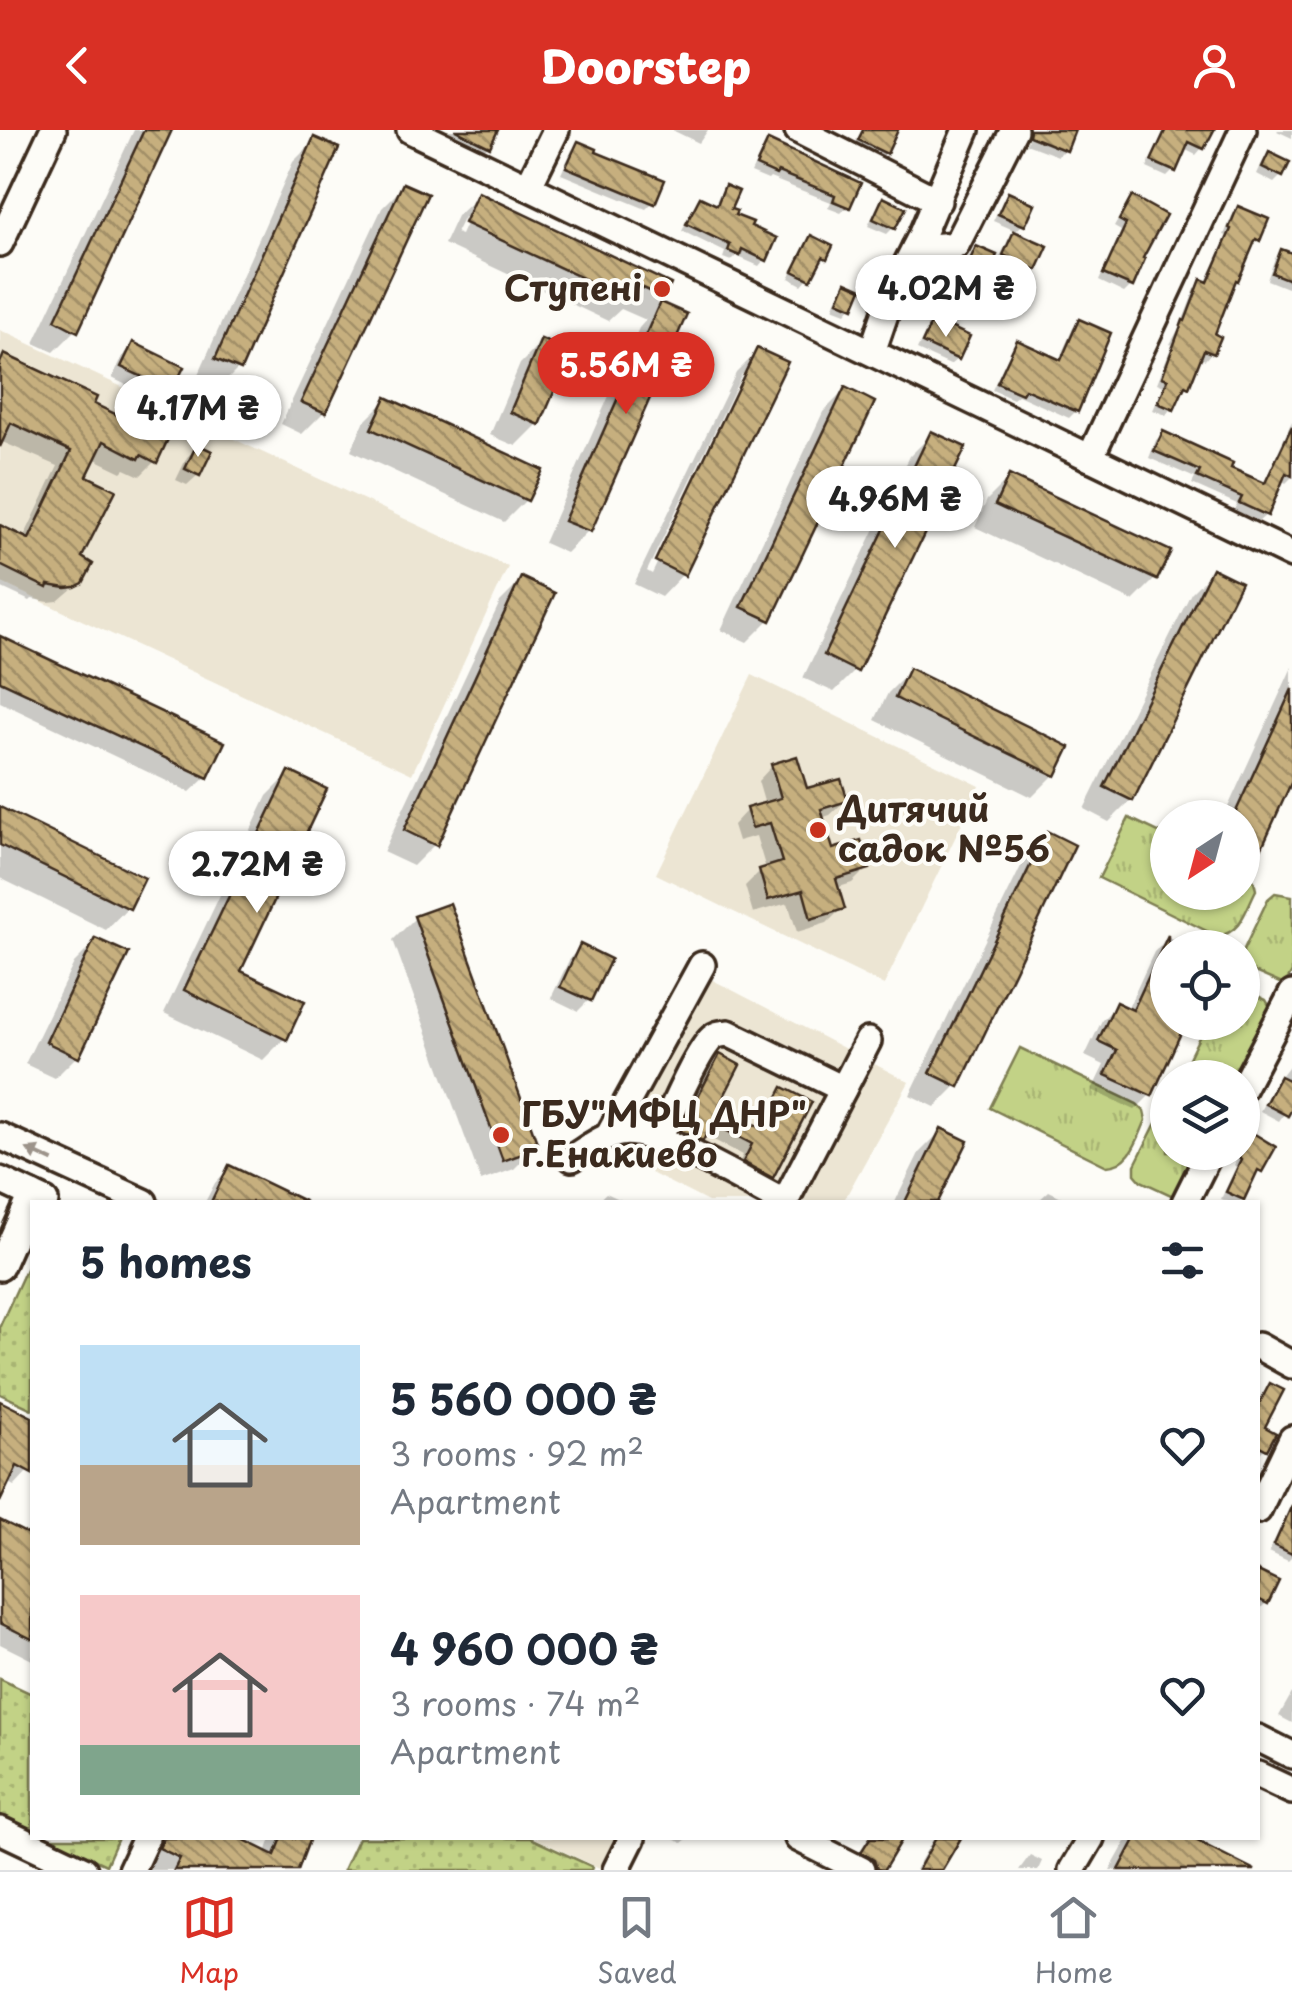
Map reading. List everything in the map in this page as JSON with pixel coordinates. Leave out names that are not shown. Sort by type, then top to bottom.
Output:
[{"type":"street","points":[[0,243],[53,130]]},
{"type":"street","points":[[410,130],[1291,552]]},
{"type":"street","points":[[528,187],[556,130]]},
{"type":"street","points":[[798,130],[937,200]]},
{"type":"street","points":[[872,352],[893,291],[966,130]]},
{"type":"street","points":[[915,248],[956,245],[1014,130]]},
{"type":"street","points":[[1090,458],[1243,130]]},
{"type":"street","points":[[609,1136],[702,965]]},
{"type":"street","points":[[1257,1060],[1292,994]]},
{"type":"street","points":[[659,1138],[695,1064],[710,1040],[720,1034],[728,1034],[844,1089]]},
{"type":"street","points":[[572,1158],[609,1136],[626,1131],[659,1138],[783,1199],[790,1195],[868,1042]]},
{"type":"street","points":[[0,1136],[140,1200]]},
{"type":"street","points":[[1185,1200],[1201,1170]]},
{"type":"street","points":[[0,1180],[40,1199]]},
{"type":"street","points":[[0,1267],[30,1216]]},
{"type":"street","points":[[1260,1347],[1292,1366]]},
{"type":"street","points":[[1260,1506],[1292,1439]]},
{"type":"street","points":[[1260,1739],[1292,1755]]},
{"type":"street","points":[[1260,1776],[1292,1792]]},
{"type":"street","points":[[0,1830],[84,1870]]},
{"type":"street","points":[[131,1870],[145,1840]]},
{"type":"street","points":[[616,1870],[631,1840]]},
{"type":"street","points":[[802,1840],[861,1870]]},
{"type":"street","points":[[834,1870],[847,1840]]},
{"type":"street","points":[[1072,1870],[1090,1840]]},
{"type":"shaded area","points":[[0,330],[508,567],[412,774],[0,582]]},
{"type":"shaded area","name":"Дитячий садок №56","points":[[752,675],[980,786],[884,985],[656,874]]},
{"type":"shaded area","points":[[707,977],[909,1082],[844,1200],[704,1200],[614,1154]]},
{"type":"shaded area","points":[[538,1840],[618,1840],[604,1870]]},
{"type":"green space","points":[[1129,818],[1150,828],[1150,903],[1099,878]]},
{"type":"green space","points":[[1275,893],[1292,896],[1292,972],[1282,984],[1260,974],[1260,930],[1253,930]]},
{"type":"green space","points":[[1164,910],[1247,910],[1233,930],[1205,930]]},
{"type":"green space","points":[[1260,997],[1271,1009],[1260,1032]]},
{"type":"green space","points":[[1198,1040],[1256,1040],[1247,1060],[1189,1058]]},
{"type":"green space","points":[[1020,1048],[1137,1104],[1144,1111],[1146,1120],[1128,1156],[1107,1166],[990,1108]]},
{"type":"green space","points":[[1150,1135],[1150,1170],[1193,1170],[1179,1195],[1173,1196],[1141,1181],[1135,1174],[1135,1165]]},
{"type":"green space","points":[[30,1260],[30,1408],[0,1394],[0,1326]]},
{"type":"green space","points":[[0,1679],[30,1693],[30,1829],[0,1815]]},
{"type":"green space","points":[[52,1840],[117,1840],[106,1865]]},
{"type":"green space","points":[[357,1840],[534,1840],[593,1867],[592,1870],[343,1870]]},
{"type":"building","points":[[144,130],[172,130],[78,332],[55,320]]},
{"type":"building","points":[[455,130],[498,130],[490,147]]},
{"type":"building","points":[[863,130],[898,130],[887,154],[858,140]]},
{"type":"building","points":[[1030,130],[1075,130],[1067,151],[1029,136]]},
{"type":"building","points":[[1163,130],[1214,130],[1204,149],[1189,142],[1176,172],[1151,161]]},
{"type":"building","points":[[314,137],[339,148],[241,370],[215,359]]},
{"type":"building","points":[[768,140],[861,183],[850,208],[833,201],[835,195],[756,166]]},
{"type":"building","points":[[578,141],[665,180],[655,204],[566,167]]},
{"type":"building","points":[[1269,152],[1290,162],[1283,177],[1262,167]]},
{"type":"building","points":[[403,183],[428,194],[326,413],[301,402]]},
{"type":"building","points":[[725,185],[739,191],[731,209],[737,211],[735,215],[777,238],[767,261],[742,249],[740,256],[728,251],[730,245],[686,224],[700,197],[717,205]]},
{"type":"building","points":[[478,192],[671,284],[665,298],[639,286],[632,301],[464,223]]},
{"type":"building","points":[[1008,192],[1035,204],[1025,226],[998,214]]},
{"type":"building","points":[[1132,196],[1166,215],[1133,287],[1103,274],[1126,224],[1119,220]]},
{"type":"building","points":[[883,197],[906,208],[895,229],[873,219]]},
{"type":"building","points":[[1238,206],[1269,219],[1236,280],[1215,334],[1221,337],[1214,354],[1204,350],[1189,388],[1185,386],[1174,410],[1158,403],[1168,379],[1162,377],[1201,279],[1208,282]]},
{"type":"building","points":[[1014,231],[1048,246],[1037,270],[1003,255]]},
{"type":"building","points":[[811,235],[833,246],[811,280],[793,271]]},
{"type":"building","points":[[976,246],[997,255],[991,269],[970,260]]},
{"type":"building","points":[[1281,249],[1292,253],[1292,281],[1272,273]]},
{"type":"building","points":[[846,282],[862,289],[854,308],[838,301]]},
{"type":"building","points":[[660,302],[687,314],[591,532],[564,521]]},
{"type":"building","points":[[933,319],[970,336],[959,360],[922,343]]},
{"type":"building","points":[[1079,319],[1111,333],[1078,412],[1025,389],[1022,394],[997,383],[1017,340],[1061,360]]},
{"type":"building","points":[[541,339],[571,352],[540,425],[510,412]]},
{"type":"building","points":[[133,342],[184,367],[172,391],[121,367]]},
{"type":"building","points":[[757,348],[788,362],[685,576],[655,561]]},
{"type":"building","points":[[4,354],[97,397],[94,404],[168,439],[157,463],[141,455],[139,459],[104,441],[87,476],[116,490],[82,557],[93,564],[83,583],[75,587],[47,588],[0,565],[0,525],[29,539],[71,451],[11,423],[0,447],[0,363]]},
{"type":"building","points":[[845,387],[875,402],[771,621],[741,607]]},
{"type":"building","points":[[386,397],[543,470],[528,501],[371,429]]},
{"type":"building","points":[[1292,426],[1292,476],[1286,473],[1268,516],[1239,503],[1242,497],[1197,477],[1200,471],[1154,451],[1163,431],[1233,463],[1231,468],[1265,483]]},
{"type":"building","points":[[931,431],[966,447],[858,672],[824,655]]},
{"type":"building","points":[[197,444],[212,451],[200,476],[185,469]]},
{"type":"building","points":[[1009,475],[1171,551],[1157,580],[995,505]]},
{"type":"building","points":[[1212,568],[1241,582],[1133,801],[1104,787]]},
{"type":"building","points":[[521,577],[555,593],[437,846],[404,830]]},
{"type":"building","points":[[0,636],[225,742],[208,778],[0,681]]},
{"type":"building","points":[[909,668],[1070,747],[1056,776],[895,698]]},
{"type":"building","points":[[1292,689],[1292,781],[1260,851],[1260,800],[1241,800]]},
{"type":"building","points":[[797,756],[807,788],[841,779],[848,801],[821,809],[833,849],[861,840],[870,869],[836,879],[845,909],[811,919],[803,890],[768,900],[759,869],[782,862],[770,823],[752,828],[746,808],[781,798],[771,764]]},
{"type":"building","points":[[289,771],[327,789],[241,971],[305,1001],[287,1040],[184,990]]},
{"type":"building","points":[[0,807],[145,878],[130,909],[0,845]]},
{"type":"building","points":[[1047,831],[1075,845],[959,1087],[930,1073]]},
{"type":"building","points":[[450,903],[539,1148],[503,1161],[414,916]]},
{"type":"building","points":[[95,938],[129,953],[79,1058],[46,1042]]},
{"type":"building","points":[[580,944],[611,959],[591,1001],[560,987]]},
{"type":"building","points":[[1150,974],[1150,1040],[1178,1040],[1169,1060],[1150,1060],[1150,1095],[1105,1075],[1117,1050],[1098,1041],[1116,1002],[1133,1010]]},
{"type":"building","points":[[720,1054],[740,1065],[719,1106],[762,1128],[783,1087],[812,1102],[773,1178],[743,1162],[752,1144],[712,1123],[703,1141],[680,1131]]},
{"type":"building","points":[[1280,1076],[1292,1082],[1292,1109],[1288,1116],[1265,1104]]},
{"type":"building","points":[[941,1128],[968,1141],[939,1200],[906,1200]]},
{"type":"building","points":[[1260,1137],[1276,1147],[1262,1172],[1258,1170]]},
{"type":"building","points":[[229,1165],[302,1200],[212,1200]]},
{"type":"building","points":[[1236,1170],[1258,1170],[1244,1200],[1226,1192]]},
{"type":"building","points":[[1270,1383],[1284,1390],[1265,1427],[1276,1433],[1267,1450],[1260,1446],[1260,1402]]},
{"type":"building","points":[[0,1401],[30,1416],[30,1473],[17,1466],[0,1502]]},
{"type":"building","points":[[1292,1505],[1292,1554],[1274,1545]]},
{"type":"building","points":[[0,1520],[30,1535],[30,1638],[0,1623]]},
{"type":"building","points":[[1260,1572],[1279,1581],[1268,1604],[1260,1600]]},
{"type":"building","points":[[163,1840],[244,1840],[275,1855],[281,1840],[309,1840],[298,1870],[174,1870],[180,1858],[159,1848]]},
{"type":"building","points":[[869,1840],[902,1840],[884,1870],[877,1869],[874,1860],[861,1852]]},
{"type":"building","points":[[935,1840],[960,1840],[942,1870],[918,1870]]},
{"type":"building","points":[[1135,1840],[1195,1840],[1255,1870],[1119,1870]]},
{"type":"place","name":"Ступені","points":[[662,289]]},
{"type":"place","name":"Дитячий садок №56","points":[[818,830]]},
{"type":"place","name":"ГБУ\"МФЦ ДНР\" г.Енакиево","points":[[501,1135]]}]
